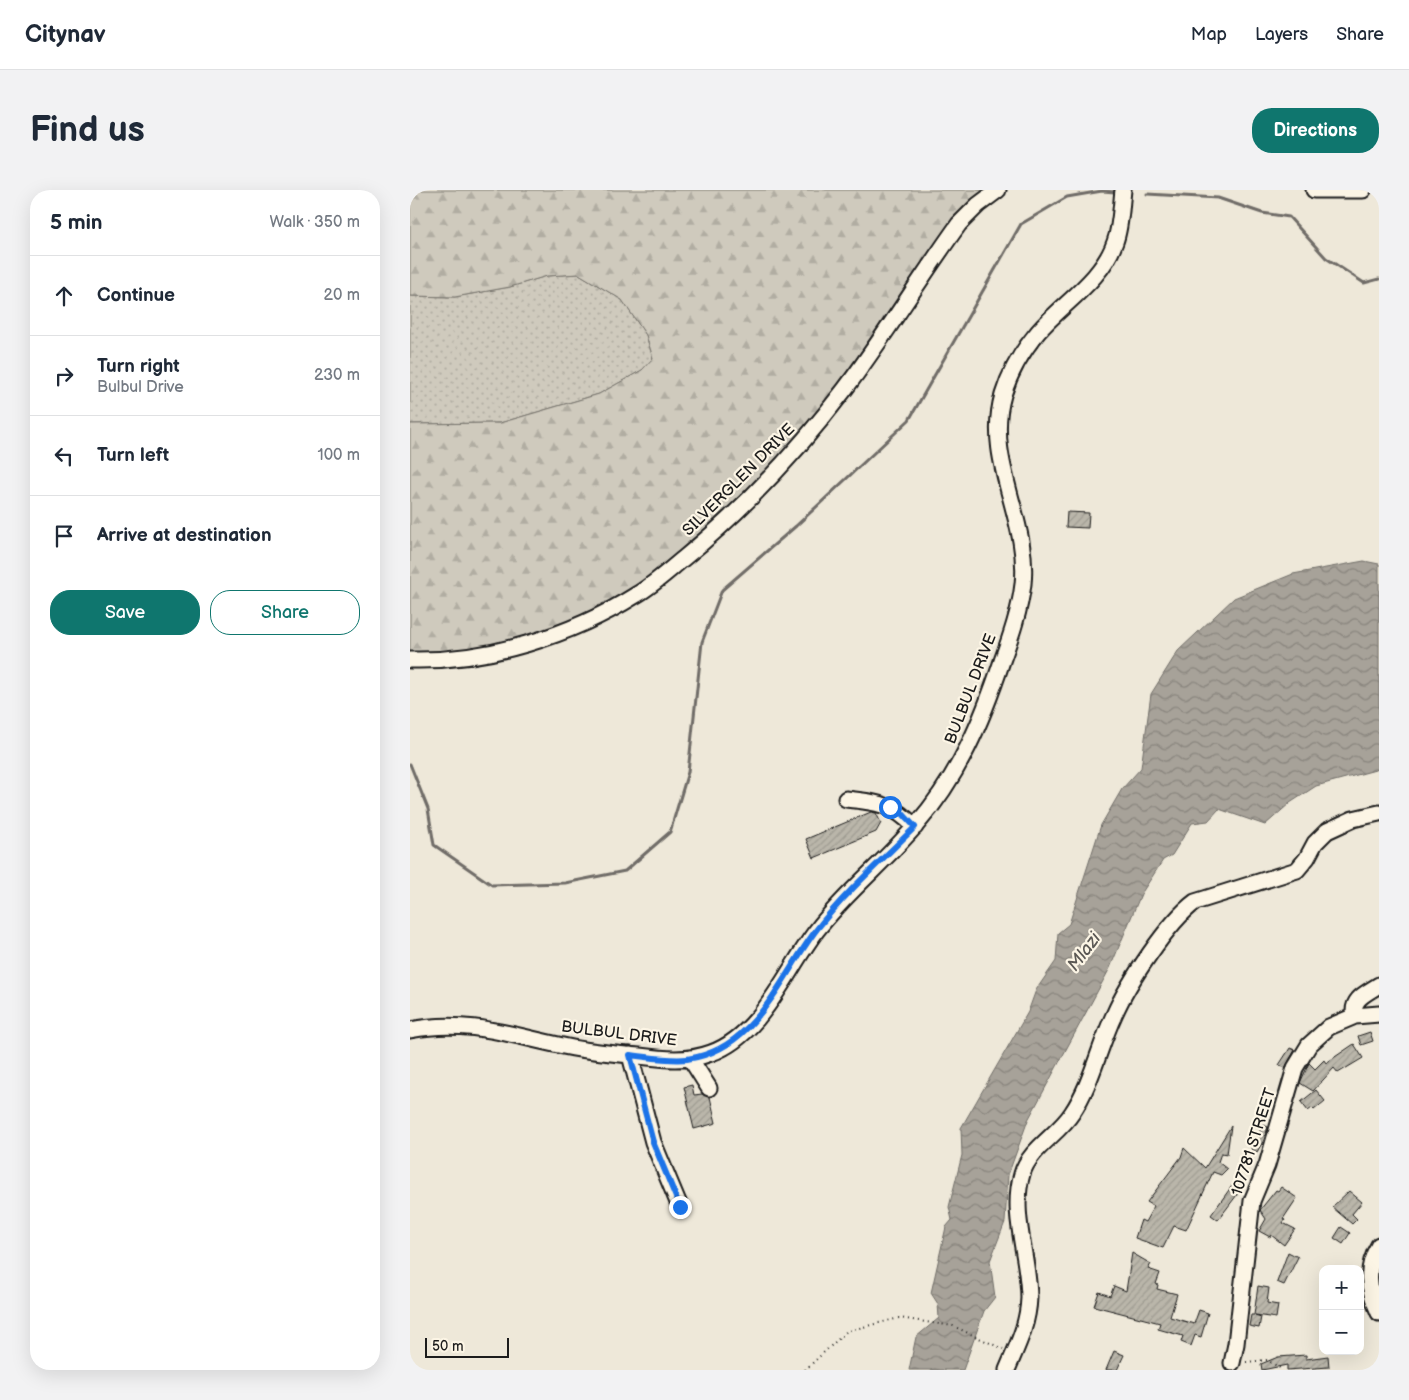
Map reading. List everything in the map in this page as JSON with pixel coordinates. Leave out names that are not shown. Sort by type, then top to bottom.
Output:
[{"type":"street","name":"SILVERGLEN DRIVE","points":[[410,660],[472,655],[532,642],[606,612],[637,595],[658,580],[734,514],[813,430],[868,357],[959,224],[978,205],[998,190]]},
{"type":"street","name":"BULBUL DRIVE","points":[[410,1030],[443,1024],[475,1026],[573,1048],[675,1060],[690,1058],[724,1048],[740,1036],[770,1002],[823,922],[915,827],[952,780],[975,734],[1007,646],[1021,600],[1024,571],[1022,549],[1003,477],[999,450],[999,415],[1002,398],[1014,366],[1023,351],[1039,331],[1089,282],[1110,253],[1118,230],[1123,190]]},
{"type":"street","points":[[1314,190],[1363,190]]},
{"type":"street","points":[[846,799],[874,802],[890,807],[903,814],[915,827]]},
{"type":"street","points":[[1006,1370],[1021,1340],[1026,1323],[1029,1298],[1018,1192],[1022,1172],[1029,1160],[1056,1134],[1072,1114],[1083,1093],[1114,1014],[1149,956],[1183,910],[1195,902],[1297,870],[1307,858],[1315,843],[1327,831],[1354,819],[1379,813]]},
{"type":"street","points":[[1355,1016],[1353,1009],[1357,1000],[1379,985]]},
{"type":"street","name":"107781 STREET","points":[[1232,1363],[1236,1344],[1252,1201],[1267,1165],[1295,1068],[1309,1045],[1329,1027],[1355,1016],[1379,1014]]},
{"type":"street","points":[[630,1055],[653,1142],[680,1207]]},
{"type":"street","points":[[690,1058],[709,1088]]},
{"type":"street","points":[[1379,1245],[1372,1261],[1368,1280],[1379,1313]]},
{"type":"path","points":[[805,1370],[847,1331],[899,1318],[953,1326],[1014,1353]]},
{"type":"path","points":[[1232,1363],[1267,1360],[1283,1370]]},
{"type":"green space","points":[[410,190],[997,190],[976,204],[813,429],[658,579],[531,641],[410,658],[410,424],[500,423],[599,394],[642,370],[653,358],[646,335],[622,300],[579,274],[547,276],[510,287],[455,297],[410,296]]},
{"type":"green space","points":[[579,274],[622,300],[646,335],[653,359],[642,370],[599,394],[500,423],[410,424],[410,296],[455,297],[510,287],[547,276]]},
{"type":"water","name":"Mlazi","points":[[1364,561],[1379,564],[1379,769],[1316,786],[1290,803],[1265,825],[1219,809],[1208,821],[1192,823],[1172,855],[1163,860],[1141,894],[1110,968],[1028,1120],[1008,1175],[1005,1222],[990,1261],[995,1297],[984,1311],[963,1370],[909,1370],[916,1337],[939,1318],[938,1304],[931,1293],[946,1227],[952,1220],[949,1207],[962,1155],[961,1128],[1028,1012],[1036,990],[1056,961],[1058,933],[1069,924],[1101,825],[1122,789],[1141,768],[1151,694],[1178,651],[1234,598],[1293,574]]},
{"type":"building","points":[[1067,512],[1089,513],[1088,528],[1066,527]]},
{"type":"building","points":[[871,812],[876,813],[881,823],[876,832],[814,858],[806,839]]},
{"type":"building","points":[[1370,1032],[1373,1041],[1361,1045],[1358,1036]]},
{"type":"building","points":[[1354,1044],[1363,1058],[1338,1073],[1334,1068],[1313,1091],[1300,1083],[1309,1063],[1315,1069],[1324,1060],[1326,1063]]},
{"type":"building","points":[[1290,1048],[1295,1050],[1285,1068],[1279,1065]]},
{"type":"building","points":[[692,1085],[694,1095],[702,1094],[710,1097],[716,1123],[694,1129],[684,1087]]},
{"type":"building","points":[[1316,1090],[1325,1101],[1314,1110],[1312,1108],[1308,1111],[1301,1102]]},
{"type":"building","points":[[1263,1125],[1268,1127],[1264,1140],[1257,1152],[1251,1149]]},
{"type":"building","points":[[1231,1126],[1227,1154],[1221,1153],[1218,1162],[1227,1169],[1221,1175],[1213,1172],[1186,1230],[1174,1226],[1163,1248],[1135,1238],[1141,1220],[1145,1222],[1154,1206],[1147,1202],[1181,1157],[1184,1148],[1205,1168]]},
{"type":"building","points":[[1234,1183],[1243,1187],[1218,1220],[1211,1215]]},
{"type":"building","points":[[1281,1187],[1297,1198],[1283,1219],[1285,1220],[1283,1223],[1295,1229],[1284,1245],[1271,1235],[1270,1237],[1259,1231],[1266,1219],[1260,1210],[1276,1190],[1278,1191]]},
{"type":"building","points":[[1349,1191],[1362,1202],[1352,1214],[1357,1219],[1352,1224],[1332,1207]]},
{"type":"building","points":[[1341,1227],[1350,1233],[1343,1244],[1334,1238]]},
{"type":"building","points":[[1288,1252],[1298,1257],[1284,1285],[1277,1282]]},
{"type":"building","points":[[1132,1253],[1151,1264],[1148,1269],[1160,1273],[1156,1284],[1158,1285],[1157,1289],[1177,1294],[1170,1317],[1194,1324],[1199,1310],[1208,1313],[1201,1337],[1195,1335],[1191,1346],[1181,1342],[1183,1336],[1158,1329],[1160,1323],[1094,1306],[1099,1292],[1110,1296],[1114,1286],[1126,1291]]},
{"type":"building","points":[[1258,1286],[1269,1288],[1267,1303],[1278,1305],[1276,1318],[1255,1315],[1261,1317],[1259,1328],[1249,1326],[1251,1315],[1254,1315]]},
{"type":"building","points":[[1114,1351],[1124,1355],[1117,1370],[1106,1370]]},
{"type":"building","points":[[1306,1355],[1306,1359],[1328,1356],[1329,1367],[1287,1370],[1287,1365],[1262,1370],[1261,1364],[1278,1357]]},
{"type":"waterway","points":[[410,764],[428,809],[434,845],[492,885],[565,883],[625,871],[670,832],[688,772],[702,642],[722,590],[796,526],[909,420],[1021,224],[1067,197],[1102,191],[1115,192]]},
{"type":"waterway","points":[[1147,194],[1218,198],[1262,213],[1289,217],[1326,258],[1364,283],[1379,279]]},
{"type":"route","points":[[680,1207],[653,1142],[630,1055],[675,1060],[696,1058],[724,1048],[733,1042],[770,1002],[810,938],[823,922],[846,896],[915,827],[903,814],[890,807]]}]
